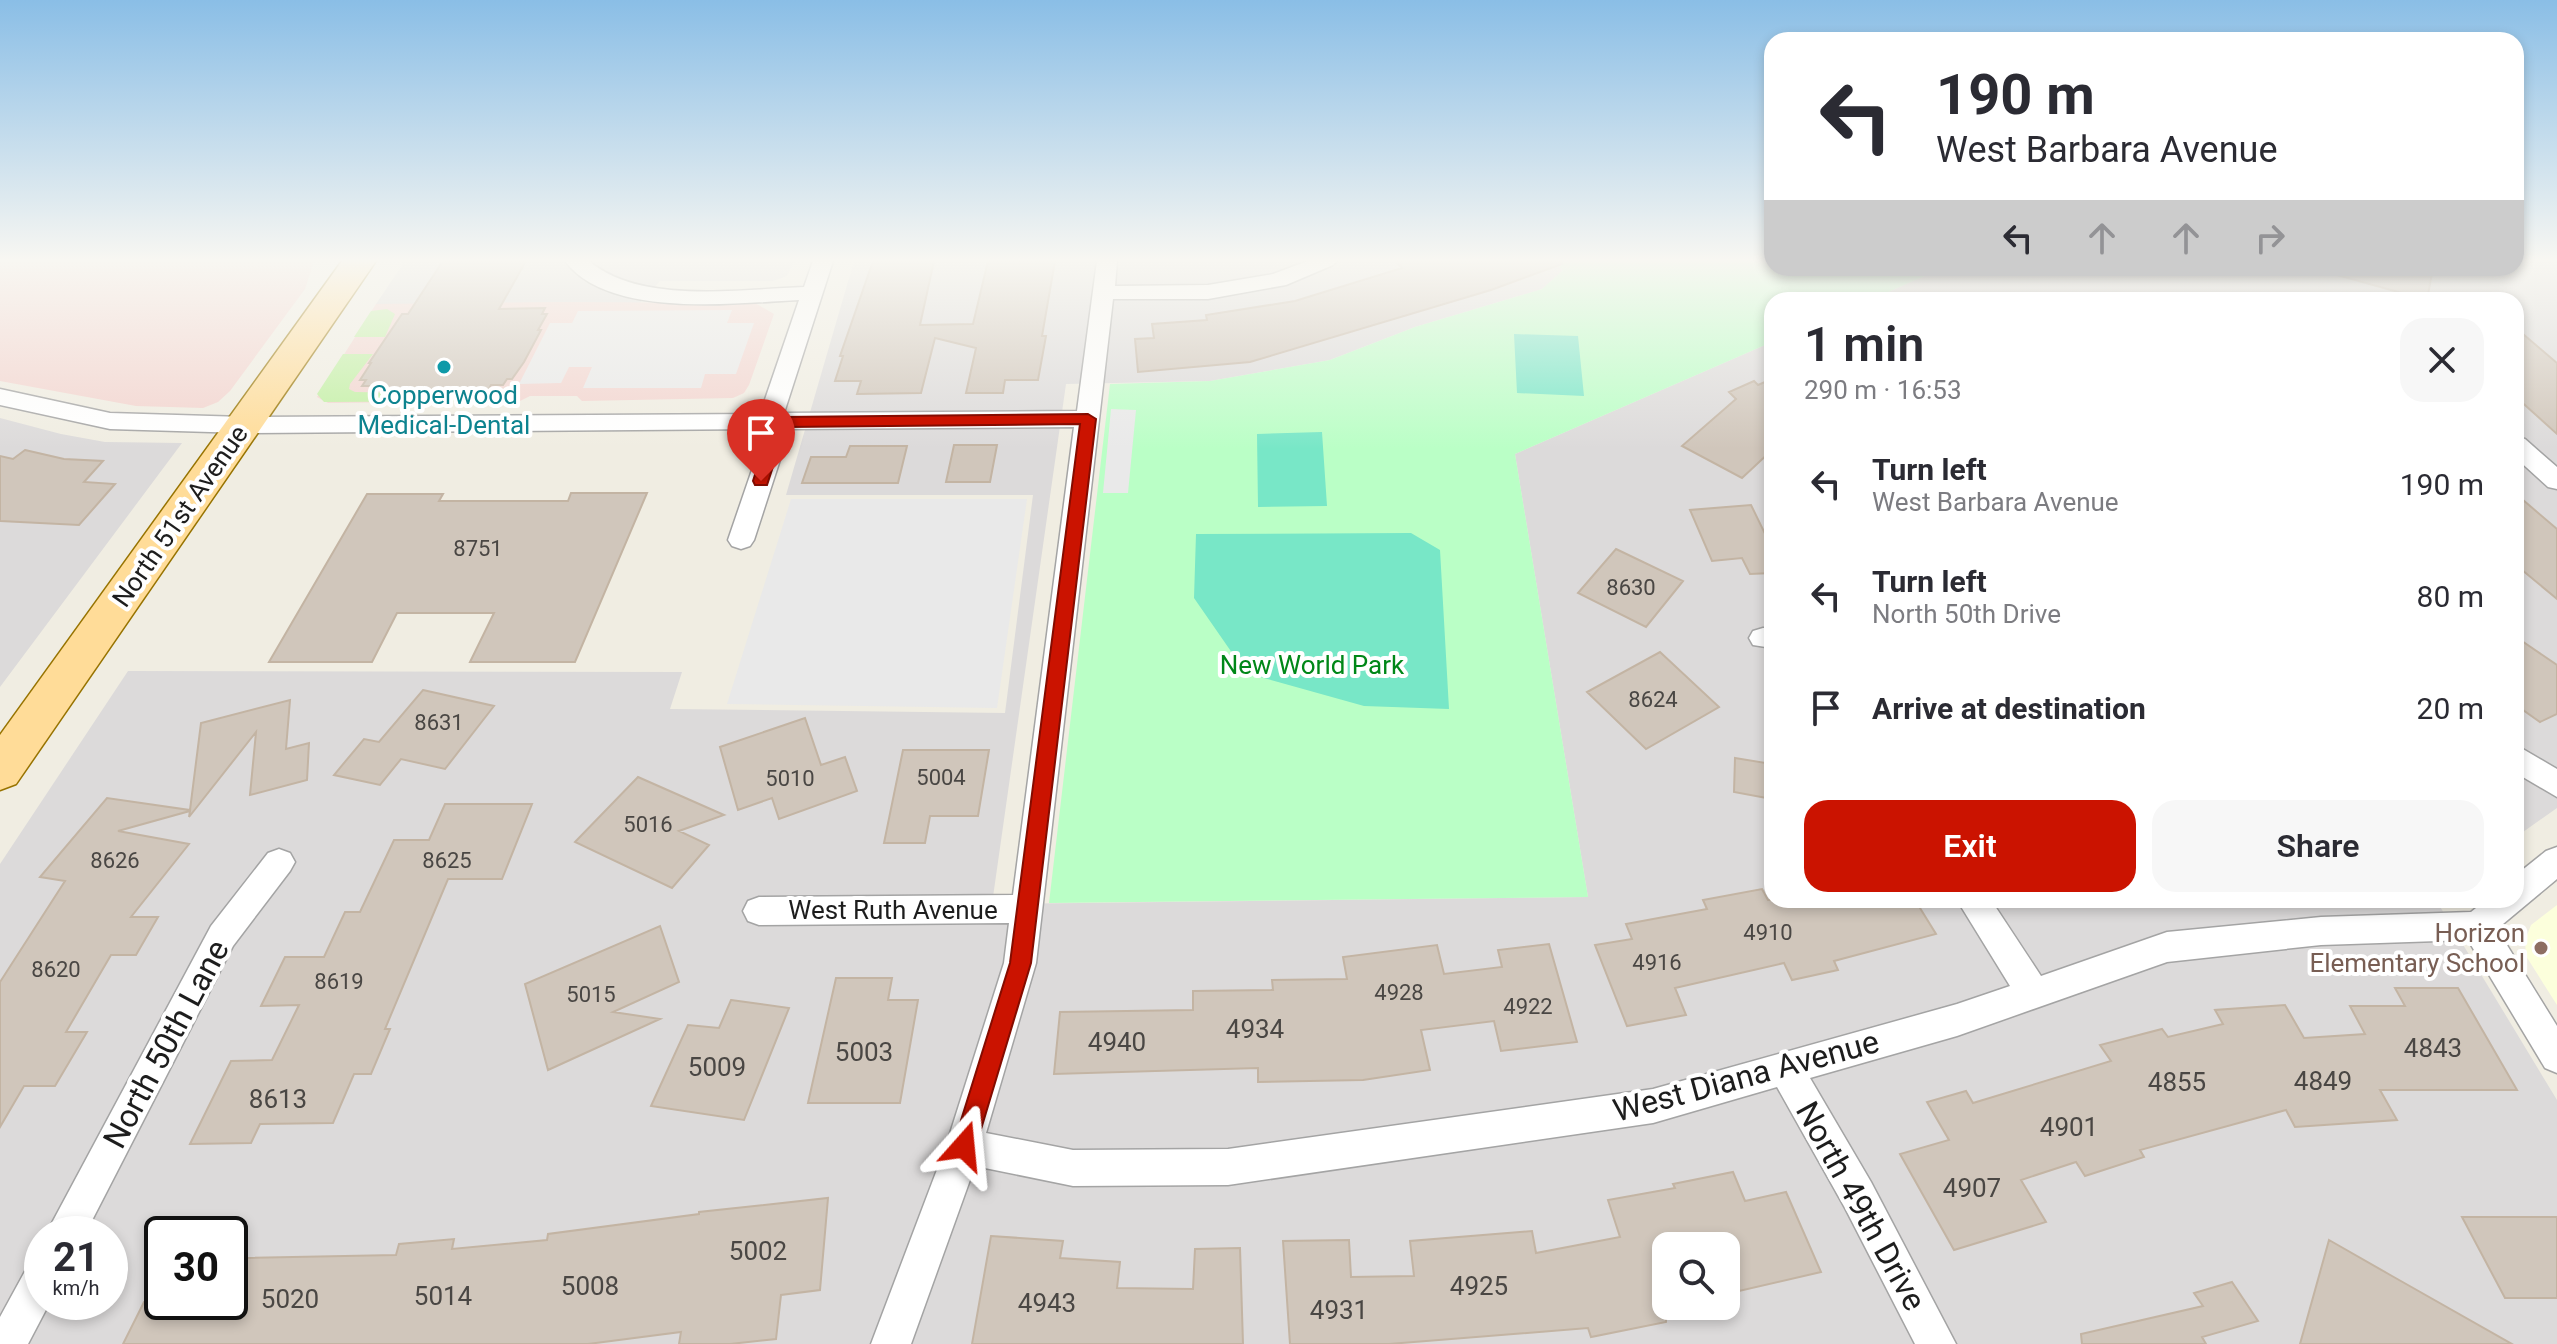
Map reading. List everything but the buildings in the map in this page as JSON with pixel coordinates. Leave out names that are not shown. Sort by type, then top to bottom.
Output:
[{"type":"main road","name":"North 51st Avenue","points":[[0,771],[315,324]]},
{"type":"street","points":[[741,540],[803,324]]},
{"type":"street","points":[[891,1344],[964,1146],[1020,963],[1100,324]]},
{"type":"street","points":[[0,397],[110,421],[244,425],[1088,419]]},
{"type":"street","points":[[2524,452],[2557,481]]},
{"type":"street","points":[[2524,762],[2557,785]]},
{"type":"street","points":[[2524,887],[2557,860]]},
{"type":"street","name":"North 50th Lane","points":[[74,1216],[222,936],[279,862]]},
{"type":"street","points":[[1978,908],[2032,991]]},
{"type":"street","points":[[2499,908],[2477,926],[2557,1057]]},
{"type":"street","name":"West Ruth Avenue","points":[[759,911],[1027,909]]},
{"type":"street","name":"West Diana Avenue","points":[[964,1146],[1073,1168],[1228,1167],[1653,1106],[1957,1020],[2032,991],[2167,947],[2321,931],[2477,926]]},
{"type":"street","name":"North 49th Drive","points":[[1785,1068],[1858,1195],[1936,1344]]},
{"type":"street","points":[[7,1344],[24,1311]]},
{"type":"shaded area","points":[[0,324],[279,324],[230,391],[218,402],[203,408],[136,406],[0,381]]},
{"type":"shaded area","name":"Copperwood Medical-Dental","points":[[363,324],[771,324],[749,385],[744,393],[733,398],[582,401],[577,396],[530,396],[520,401],[328,403],[317,397]]},
{"type":"shaded area","points":[[550,324],[754,324],[736,374],[705,374],[701,388],[583,388],[592,367],[569,367],[561,383],[519,384]]},
{"type":"shaded area","points":[[836,324],[1426,324],[1330,360],[1210,381],[1066,384],[992,904],[1588,897],[1515,454],[1764,345],[1764,908],[2441,908],[2557,1100],[2557,1344],[0,1344],[0,864],[128,671],[682,672],[670,709],[1005,713],[1033,495],[786,495]]},
{"type":"shaded area","points":[[2524,324],[2557,324],[2557,808],[2524,831]]},
{"type":"shaded area","points":[[1111,409],[1136,410],[1128,493],[1103,493]]},
{"type":"shaded area","points":[[0,418],[105,442],[182,443],[0,687]]},
{"type":"shaded area","points":[[791,499],[1027,499],[997,708],[727,704]]},
{"type":"shaded area","name":"Horizon Elementary School","points":[[2557,905],[2557,1005],[2526,956],[2525,940],[2531,925]]},
{"type":"green space","points":[[363,324],[391,324],[385,337],[354,337]]},
{"type":"green space","name":"New World Park","points":[[1426,324],[1764,324],[1764,345],[1515,454],[1588,897],[1049,903],[1110,384],[1210,381],[1330,360]]},
{"type":"green space","points":[[1514,334],[1578,336],[1584,396],[1517,393]]},
{"type":"green space","points":[[343,354],[373,354],[350,384],[349,389],[355,392],[472,394],[500,389],[506,394],[498,401],[324,402],[317,394]]},
{"type":"green space","points":[[1322,432],[1327,506],[1258,507],[1257,434]]},
{"type":"green space","points":[[1411,533],[1440,550],[1449,709],[1364,706],[1246,673],[1194,598],[1196,534]]},
{"type":"place","name":"Copperwood Medical-Dental","points":[[444,367]]},
{"type":"place","name":"Horizon Elementary School","points":[[2541,948]]},
{"type":"route","points":[[761,481],[780,422],[1088,419],[1020,963],[964,1146]]}]
